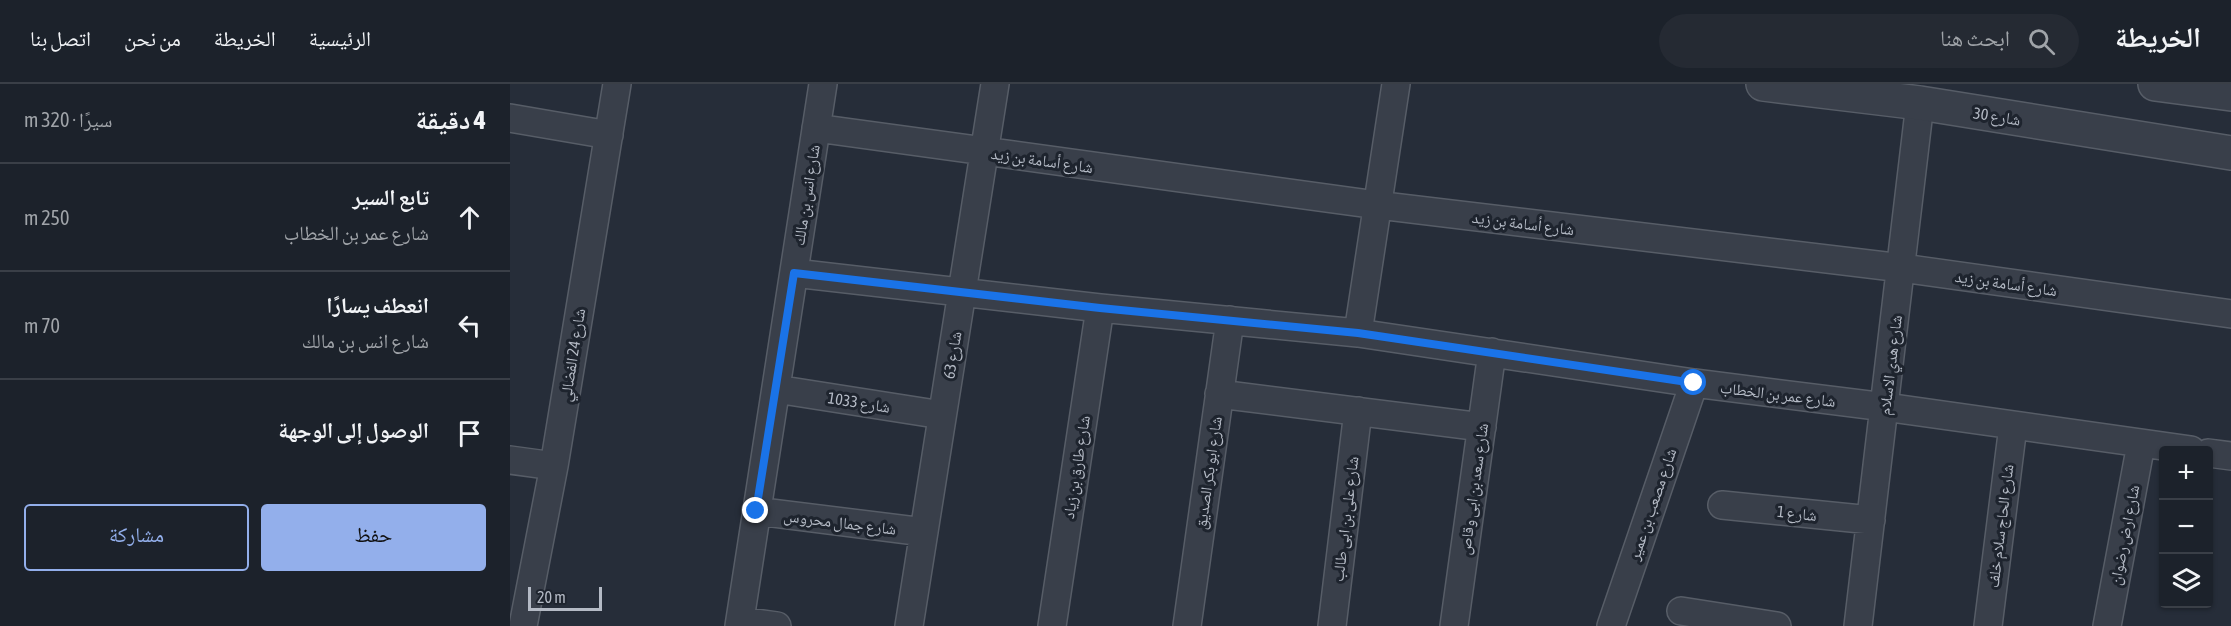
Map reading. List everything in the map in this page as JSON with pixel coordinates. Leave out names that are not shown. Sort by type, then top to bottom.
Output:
[{"type":"street","name":"شارع 24 الفضالي","points":[[523,626],[554,466],[617,84]]},
{"type":"street","name":"شارع انس بن مالك","points":[[739,624],[823,84]]},
{"type":"street","name":"شارع 63","points":[[909,626],[995,84]]},
{"type":"street","points":[[1358,333],[1396,84]]},
{"type":"street","name":"شارع 30","points":[[1763,84],[1920,103],[2231,153]]},
{"type":"street","points":[[2155,84],[2231,94]]},
{"type":"street","name":"شارع هدي الاسلام","points":[[1858,626],[1920,103]]},
{"type":"street","points":[[510,118],[609,135]]},
{"type":"street","name":"شارع أسامة بن زيد","points":[[816,128],[1377,205],[1902,268],[2231,314]]},
{"type":"street","name":"شارع عمر بن الخطاب","points":[[794,273],[1100,308],[1358,333],[1694,383],[1885,407],[2159,446]]},
{"type":"street","name":"شارع طارق بن زياد","points":[[1052,626],[1100,308]]},
{"type":"street","name":"شارع ابو بكر الصديق","points":[[1186,626],[1230,320]]},
{"type":"street","name":"شارع سعد بن ابى وقاص","points":[[1454,626],[1492,352]]},
{"type":"street","name":"شارع مصعب بن عمير","points":[[1611,626],[1694,383]]},
{"type":"street","name":"شارع 1033","points":[[776,390],[942,415]]},
{"type":"street","points":[[1219,394],[1482,426]]},
{"type":"street","name":"شارع على بن ابى طالب","points":[[1332,626],[1358,411]]},
{"type":"street","name":"شارع الحاج سلام خلف","points":[[1988,626],[2013,426]]},
{"type":"street","name":"شارع ارض رضوان","points":[[2107,626],[2141,444]]},
{"type":"street","points":[[2213,454],[2231,456]]},
{"type":"street","points":[[510,460],[554,466]]},
{"type":"street","name":"شارع 1","points":[[1722,505],[1871,520]]},
{"type":"street","name":"شارع جمال محروس","points":[[756,511],[924,532]]},
{"type":"street","points":[[1681,611],[1777,626]]},
{"type":"street","points":[[739,624],[777,626]]},
{"type":"route","points":[[756,511],[794,273],[1100,308],[1358,333],[1694,383]]}]
